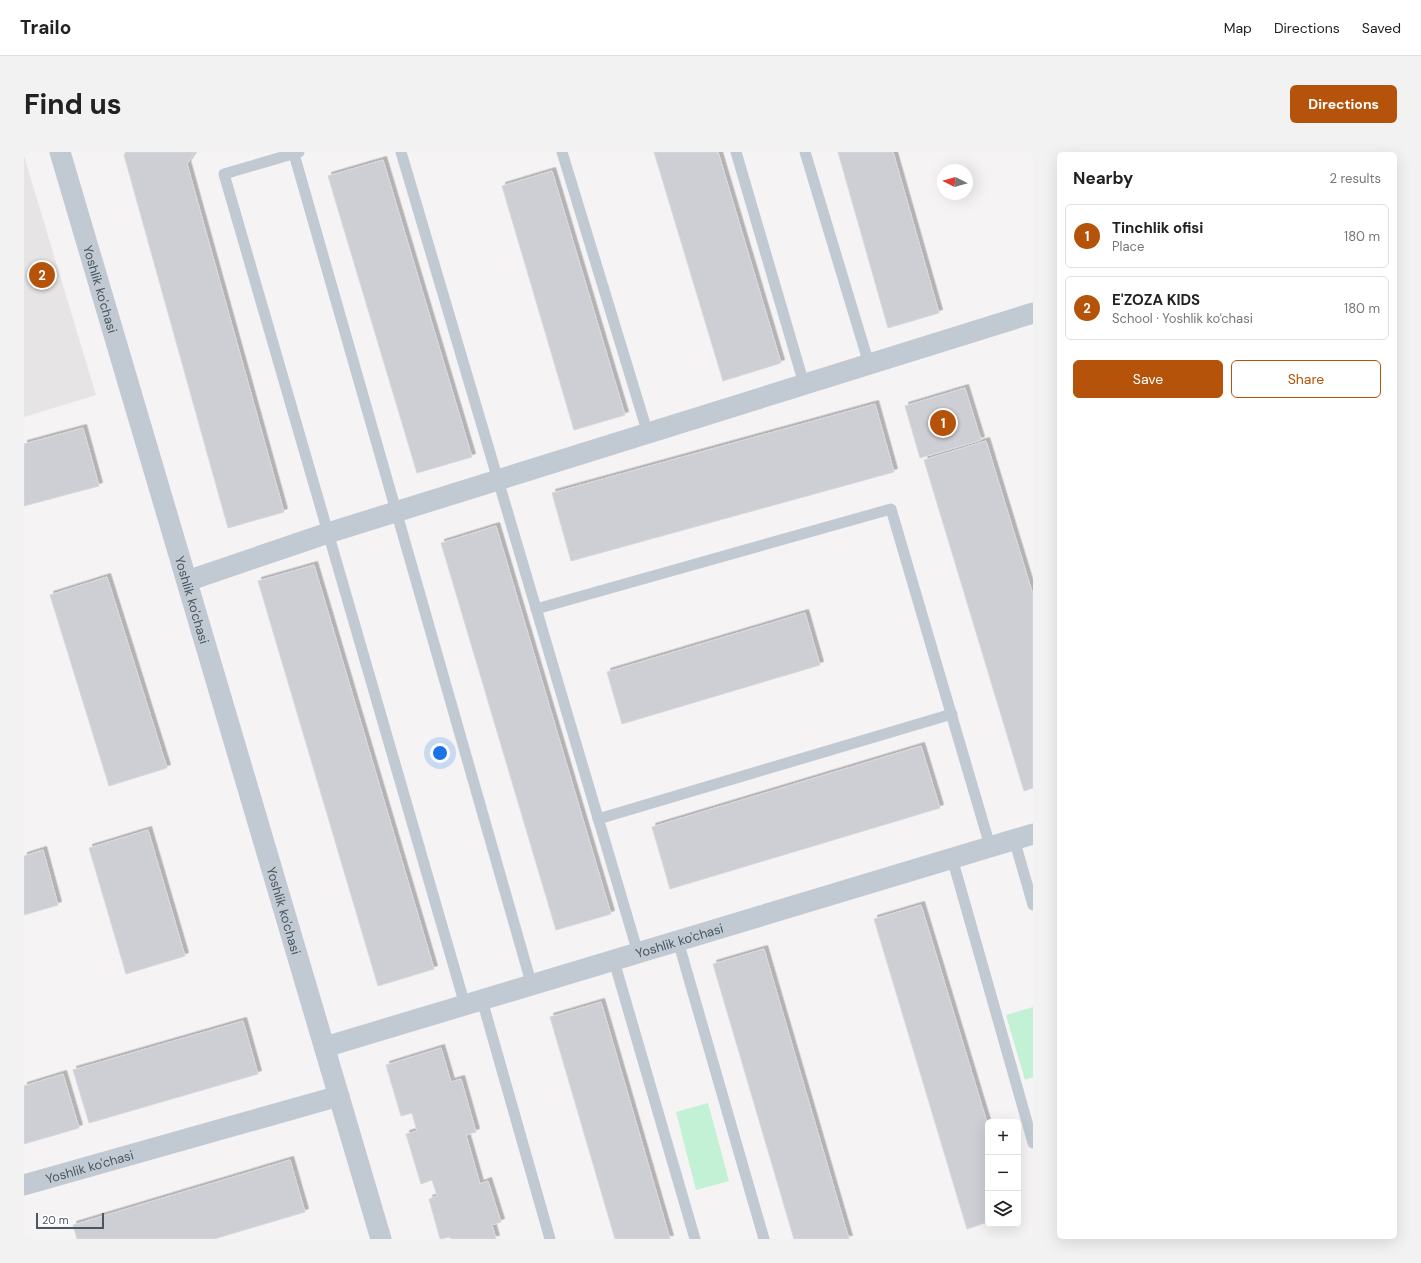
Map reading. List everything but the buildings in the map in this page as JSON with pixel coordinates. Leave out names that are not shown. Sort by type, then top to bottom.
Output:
[{"type":"street","name":"Yoshlik ko'chasi","points":[[60,152],[381,1239]]},
{"type":"street","points":[[187,581],[328,533],[1033,313]]},
{"type":"street","name":"Yoshlik ko'chasi","points":[[325,1047],[532,986],[1024,836]]},
{"type":"street","name":"Yoshlik ko'chasi","points":[[24,1185],[339,1096]]},
{"type":"lane","points":[[401,152],[638,953]]},
{"type":"lane","points":[[562,152],[648,434]]},
{"type":"lane","points":[[736,152],[804,384]]},
{"type":"lane","points":[[805,152],[869,364]]},
{"type":"lane","points":[[532,986],[396,512],[296,153],[224,174],[328,533],[474,1003],[550,1239]]},
{"type":"lane","points":[[536,609],[890,509],[990,846]]},
{"type":"lane","points":[[598,819],[952,714]]},
{"type":"lane","points":[[1024,836],[1033,905]]},
{"type":"lane","points":[[952,858],[1033,1143]]},
{"type":"lane","points":[[678,941],[764,1239]]},
{"type":"lane","points":[[614,961],[695,1239]]},
{"type":"shaded area","points":[[24,156],[96,395],[24,417]]},
{"type":"green space","points":[[1033,1007],[1033,1077],[1025,1080],[1006,1015]]},
{"type":"green space","points":[[708,1103],[729,1181],[696,1190],[676,1112]]},
{"type":"place","name":"E'ZOZA KIDS","points":[[42,275]]},
{"type":"place","name":"Tinchlik ofisi","points":[[943,423]]}]
